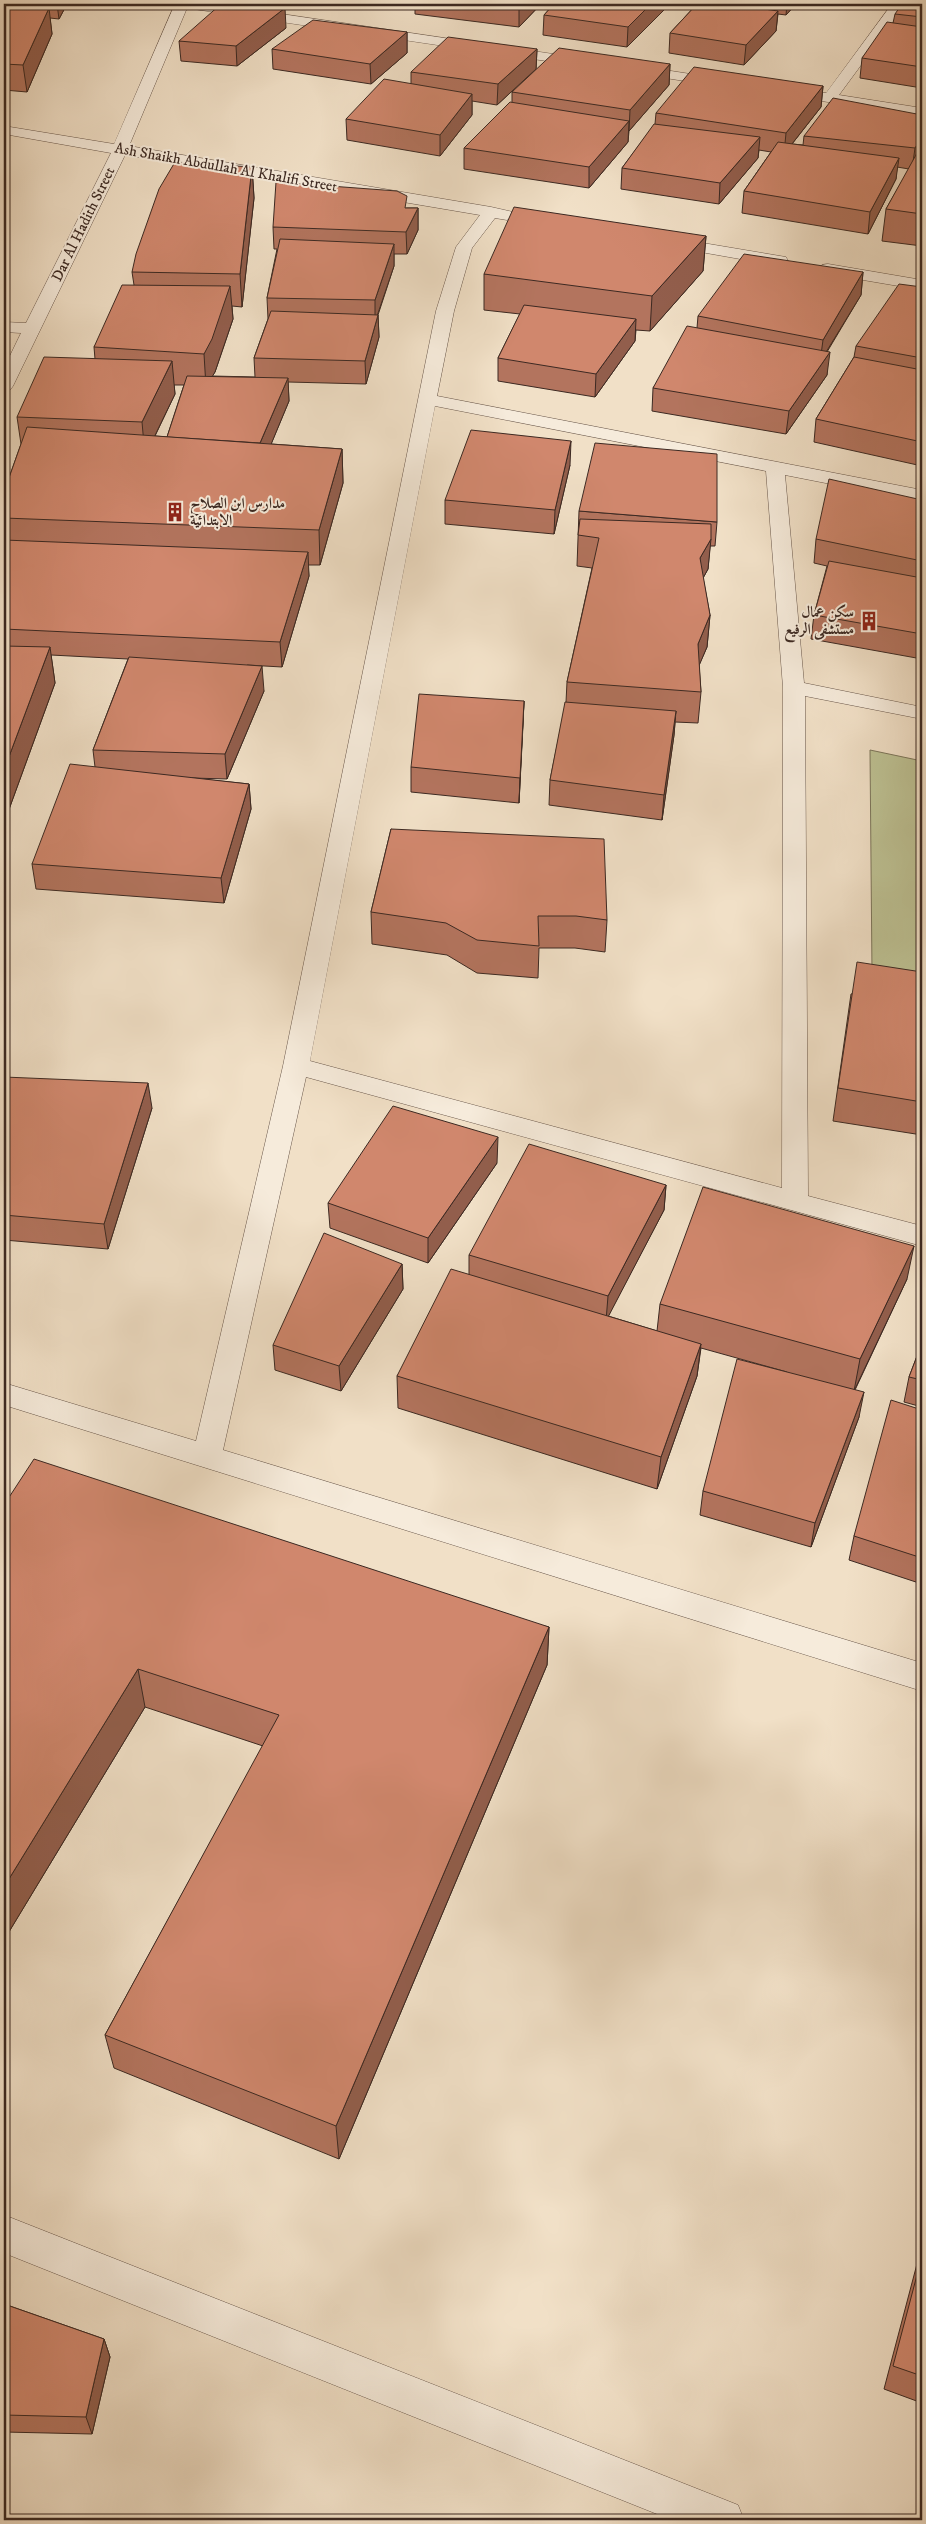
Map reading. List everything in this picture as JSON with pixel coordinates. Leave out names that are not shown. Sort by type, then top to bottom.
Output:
[{"type":"street","name":"Dar Al Hadith Street","points":[[4,386],[120,149],[182,4]]},
{"type":"street","points":[[188,4],[603,65]]},
{"type":"street","points":[[830,98],[899,4]]},
{"type":"street","points":[[622,68],[741,85]]},
{"type":"street","points":[[770,90],[922,112]]},
{"type":"street","name":"Ash Shaikh Abdullah Al Khalifi Street","points":[[4,130],[520,217]]},
{"type":"street","points":[[206,1456],[296,1066],[426,399],[445,311],[464,247],[491,212]]},
{"type":"street","points":[[648,238],[795,264]]},
{"type":"street","points":[[814,267],[922,285]]},
{"type":"street","points":[[4,326],[32,329]]},
{"type":"street","points":[[426,399],[922,496]]},
{"type":"street","points":[[775,467],[794,687],[795,1200]]},
{"type":"street","points":[[794,687],[922,713]]},
{"type":"street","points":[[296,1066],[922,1236]]},
{"type":"street","points":[[4,1394],[922,1677]]},
{"type":"street","points":[[4,2234],[723,2520]]},
{"type":"green space","points":[[870,750],[922,761],[922,983],[872,973]]},
{"type":"building","points":[[221,4],[247,4],[285,8],[236,46],[179,41]]},
{"type":"building","points":[[493,4],[522,4],[519,7]]},
{"type":"building","points":[[554,4],[651,4],[628,27],[544,15]]},
{"type":"building","points":[[697,4],[729,4],[778,11],[746,45],[670,33]]},
{"type":"building","points":[[902,4],[922,4],[922,17],[895,14]]},
{"type":"building","points":[[4,5],[49,8],[23,65],[4,64]]},
{"type":"building","points":[[313,20],[407,32],[370,64],[272,49]]},
{"type":"building","points":[[887,22],[922,27],[922,67],[862,58]]},
{"type":"building","points":[[448,37],[537,49],[498,84],[411,72]]},
{"type":"building","points":[[559,48],[670,64],[630,110],[512,92]]},
{"type":"building","points":[[694,67],[823,86],[786,133],[656,113]]},
{"type":"building","points":[[384,79],[472,94],[440,135],[346,119]]},
{"type":"building","points":[[833,98],[922,115],[922,136],[915,148],[804,136]]},
{"type":"building","points":[[510,102],[629,121],[589,167],[464,148]]},
{"type":"building","points":[[654,124],[760,137],[720,183],[622,168]]},
{"type":"building","points":[[778,142],[899,158],[870,212],[744,191]]},
{"type":"building","points":[[922,144],[922,214],[886,209]]},
{"type":"building","points":[[175,162],[252,167],[240,274],[132,272],[136,254],[159,189]]},
{"type":"building","points":[[276,182],[397,191],[407,196],[405,208],[418,208],[406,232],[273,227]]},
{"type":"building","points":[[514,207],[706,236],[652,296],[484,274]]},
{"type":"building","points":[[280,239],[394,244],[375,300],[267,298]]},
{"type":"building","points":[[744,254],[863,272],[823,340],[698,316]]},
{"type":"building","points":[[899,284],[922,287],[922,358],[856,346]]},
{"type":"building","points":[[122,285],[230,286],[212,339],[204,354],[94,347]]},
{"type":"building","points":[[524,305],[636,319],[596,374],[498,358]]},
{"type":"building","points":[[271,311],[378,315],[365,361],[254,358]]},
{"type":"building","points":[[687,326],[830,352],[789,411],[653,388]]},
{"type":"building","points":[[44,357],[172,361],[142,422],[17,417]]},
{"type":"building","points":[[854,357],[922,370],[922,442],[816,419]]},
{"type":"building","points":[[187,376],[288,378],[260,443],[167,437]]},
{"type":"building","points":[[27,427],[342,449],[319,530],[4,518],[4,492]]},
{"type":"building","points":[[471,430],[571,441],[555,510],[445,500]]},
{"type":"building","points":[[595,443],[717,454],[717,522],[579,511]]},
{"type":"building","points":[[829,479],[922,500],[922,561],[816,539]]},
{"type":"building","points":[[580,519],[711,524],[711,539],[700,558],[710,615],[698,644],[701,692],[567,682],[599,538],[578,535]]},
{"type":"building","points":[[4,540],[308,552],[280,642],[4,629]]},
{"type":"building","points":[[829,561],[922,578],[922,634],[814,615]]},
{"type":"building","points":[[4,646],[50,647],[4,770]]},
{"type":"building","points":[[129,657],[262,666],[225,754],[93,750]]},
{"type":"building","points":[[419,694],[524,701],[520,778],[411,767]]},
{"type":"building","points":[[565,702],[676,711],[664,795],[550,780]]},
{"type":"building","points":[[70,764],[249,784],[221,878],[32,864]]},
{"type":"building","points":[[391,829],[604,839],[607,920],[576,916],[538,916],[539,946],[477,940],[446,923],[371,912]]},
{"type":"building","points":[[857,962],[922,972],[922,1102],[838,1088]]},
{"type":"building","points":[[4,1077],[148,1083],[104,1224],[4,1215]]},
{"type":"building","points":[[393,1106],[498,1137],[428,1238],[328,1203]]},
{"type":"building","points":[[529,1144],[666,1185],[608,1296],[469,1255]]},
{"type":"building","points":[[703,1187],[914,1246],[860,1359],[660,1304]]},
{"type":"building","points":[[324,1233],[402,1264],[339,1366],[273,1345]]},
{"type":"building","points":[[451,1269],[701,1344],[661,1457],[397,1376]]},
{"type":"building","points":[[922,1343],[922,1380],[909,1377]]},
{"type":"building","points":[[737,1359],[864,1392],[815,1523],[703,1491]]},
{"type":"building","points":[[891,1400],[922,1410],[922,1558],[854,1536]]},
{"type":"building","points":[[34,1459],[549,1627],[336,2126],[105,2035],[279,1715],[138,1669],[4,1887],[4,1505]]},
{"type":"building","points":[[922,2256],[922,2376],[893,2366]]},
{"type":"building","points":[[4,2304],[104,2339],[86,2417],[4,2415]]},
{"type":"place","name":"مدارس ابن الصلاح الابتدائية","points":[[175,512]]},
{"type":"place","name":"سكن عمال مستشفى الرفيع","points":[[869,621]]}]
